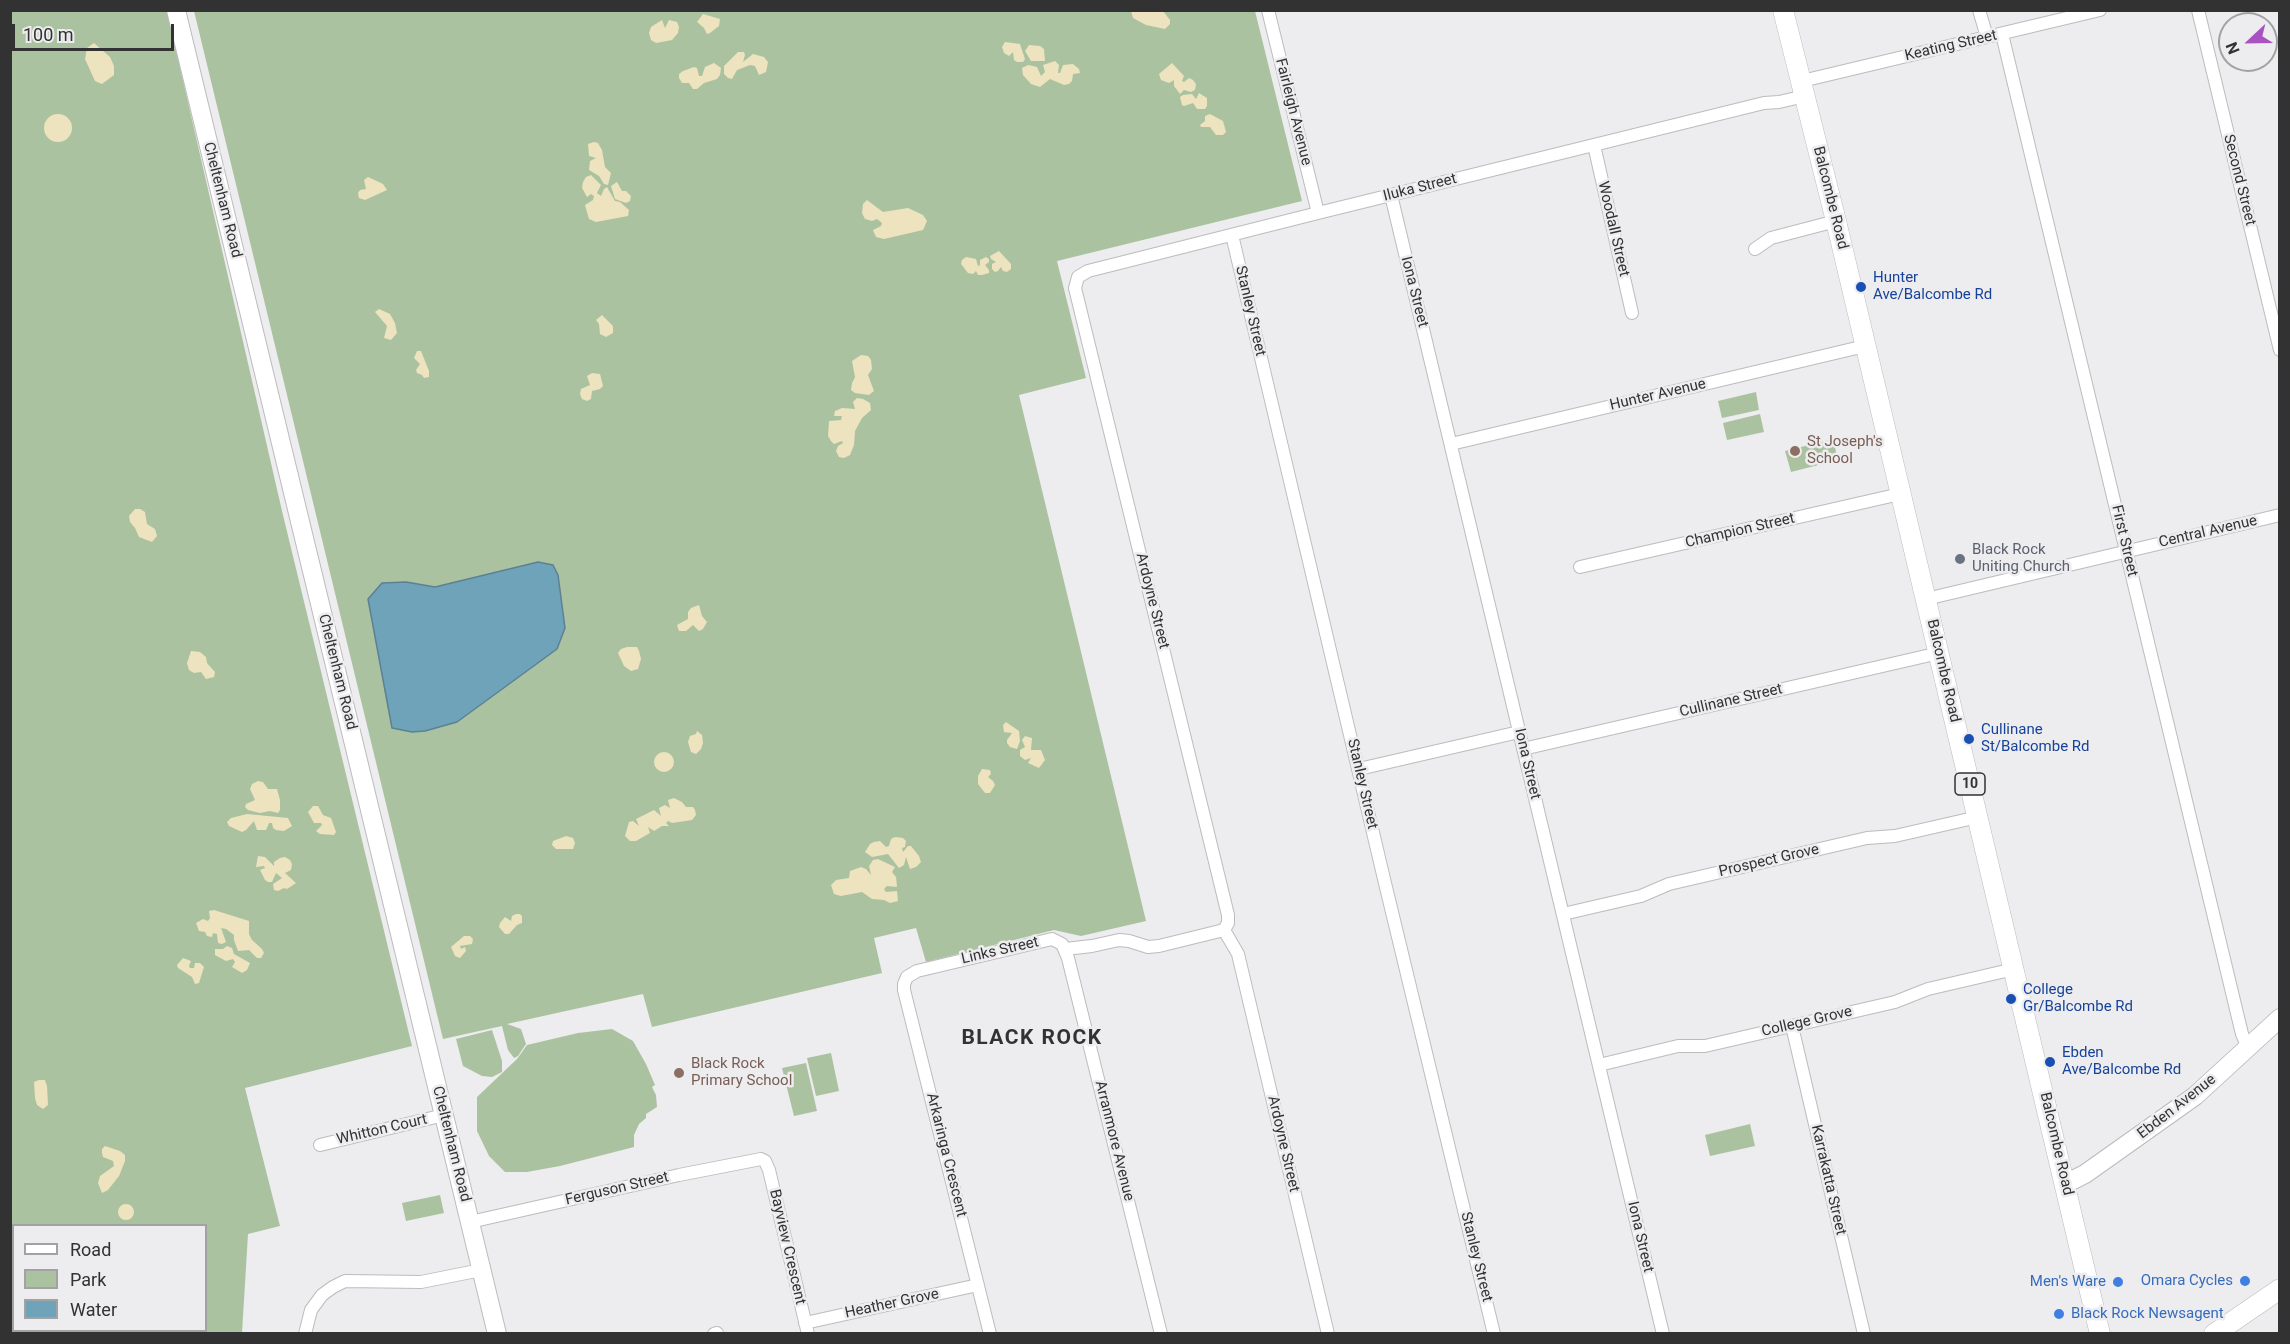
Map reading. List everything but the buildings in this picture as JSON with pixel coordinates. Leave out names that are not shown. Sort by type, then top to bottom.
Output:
[{"type":"main road","name":"Balcombe Road","points":[[1783,10],[1836,221],[2101,1333]]},
{"type":"main road","points":[[2214,1334],[2280,1289]]},
{"type":"street","name":"Cheltenham Road","points":[[176,10],[497,1334]]},
{"type":"street","name":"Fairleigh Avenue","points":[[1268,10],[1318,213]]},
{"type":"street","points":[[1979,10],[1986,38]]},
{"type":"street","name":"Keating Street","points":[[1803,89],[1986,38],[2100,10]]},
{"type":"street","name":"Second Street","points":[[2198,10],[2280,350]]},
{"type":"street","name":"First Street","points":[[2002,34],[2239,1022],[2248,1048]]},
{"type":"street","name":"Iluka Street","points":[[1078,277],[1088,271],[1764,103],[1777,96],[1803,89]]},
{"type":"street","name":"Woodall Street","points":[[1594,145],[1632,313]]},
{"type":"street","name":"Iona Street","points":[[1391,195],[1663,1334]]},
{"type":"street","points":[[1755,249],[1771,238],[1836,221]]},
{"type":"street","name":"Stanley Street","points":[[1232,235],[1494,1334]]},
{"type":"street","name":"Ardoyne Street","points":[[1078,277],[1075,288],[1228,915],[1226,928],[1236,940],[1328,1334]]},
{"type":"street","name":"Hunter Avenue","points":[[1451,444],[1865,346]]},
{"type":"street","name":"Champion Street","points":[[1580,567],[1900,494]]},
{"type":"street","name":"Central Avenue","points":[[1926,599],[2280,515]]},
{"type":"street","name":"Cullinane Street","points":[[1523,749],[1939,653]]},
{"type":"street","points":[[1359,769],[1519,732]]},
{"type":"street","name":"Prospect Grove","points":[[1563,914],[1641,896],[1669,884],[1823,848],[1867,838],[1895,836],[1978,817]]},
{"type":"street","points":[[1067,953],[1119,940],[1159,946],[1226,928]]},
{"type":"street","name":"Links Street","points":[[907,977],[917,970],[1044,940],[1057,941],[1067,953]]},
{"type":"street","name":"Arranmore Avenue","points":[[1067,953],[1161,1334]]},
{"type":"street","name":"College Grove","points":[[1599,1065],[1678,1047],[1705,1046],[1792,1026],[1895,1002],[1928,989],[2014,969]]},
{"type":"street","name":"Arkaringa Crescent","points":[[907,977],[904,990],[990,1334]]},
{"type":"street","name":"Ebden Avenue","points":[[2065,1184],[2085,1174],[2195,1096],[2280,1018]]},
{"type":"street","name":"Karrakatta Street","points":[[1792,1026],[1864,1334]]},
{"type":"street","name":"Whitton Court","points":[[320,1145],[444,1115]]},
{"type":"street","name":"Ferguson Street","points":[[470,1222],[755,1159],[765,1161]]},
{"type":"street","name":"Bayview Crescent","points":[[765,1161],[806,1328]]},
{"type":"street","points":[[305,1334],[311,1310],[322,1295],[345,1281],[421,1282],[482,1270]]},
{"type":"street","name":"Heather Grove","points":[[806,1328],[978,1285]]},
{"type":"green space","points":[[10,11],[167,11],[282,511],[412,1046],[245,1088],[280,1226],[248,1234],[242,1333],[42,1333],[40,1332],[207,1332],[207,1224],[12,1224],[12,1332],[21,1332],[11,1333]]},
{"type":"green space","points":[[194,11],[1255,11],[1302,201],[1057,261],[1086,378],[1019,395],[1146,921],[1081,936],[1054,930],[926,962],[916,928],[874,938],[882,973],[652,1027],[643,994],[507,1024],[521,1029],[526,1044],[514,1058],[508,1050],[502,1026],[443,1039]]},
{"type":"green space","points":[[1756,392],[1759,410],[1722,418],[1718,401]]},
{"type":"green space","points":[[1760,414],[1764,432],[1727,440],[1723,423]]},
{"type":"green space","points":[[1833,439],[1838,460],[1791,472],[1785,451]]},
{"type":"green space","points":[[612,1029],[633,1041],[655,1085],[652,1087],[656,1095],[657,1107],[646,1114],[646,1118],[639,1124],[634,1135],[634,1147],[560,1166],[527,1172],[505,1172],[489,1156],[477,1131],[477,1097],[517,1059],[527,1045],[578,1033]]},
{"type":"green space","points":[[492,1030],[502,1061],[502,1072],[492,1077],[482,1076],[463,1066],[456,1039]]},
{"type":"green space","points":[[831,1053],[839,1091],[816,1096],[807,1058]]},
{"type":"green space","points":[[806,1063],[817,1111],[794,1116],[782,1068]]},
{"type":"green space","points":[[1750,1124],[1755,1146],[1710,1156],[1705,1135]]},
{"type":"green space","points":[[440,1195],[444,1213],[406,1221],[402,1203]]},
{"type":"sand","points":[[1131,11],[1163,11],[1170,20],[1170,24],[1165,29],[1146,25],[1133,18]]},
{"type":"sand","points":[[703,14],[720,19],[719,26],[707,34],[697,22]]},
{"type":"sand","points":[[662,20],[665,28],[669,20],[677,22],[678,33],[672,40],[656,43],[651,40],[649,33],[651,27]]},
{"type":"sand","points":[[1005,42],[1020,44],[1025,59],[1023,62],[1014,60],[1013,52],[1009,56],[1004,53],[1002,47]]},
{"type":"sand","points":[[94,43],[110,57],[114,66],[114,75],[102,84],[95,81],[85,59],[87,48]]},
{"type":"sand","points":[[1029,45],[1040,46],[1044,49],[1045,61],[1031,61],[1025,51]]},
{"type":"sand","points":[[738,52],[744,52],[743,62],[753,54],[764,57],[768,62],[766,72],[759,75],[755,66],[750,65],[737,70],[732,79],[728,78],[724,74],[724,66]]},
{"type":"sand","points":[[1055,61],[1059,65],[1058,73],[1063,65],[1073,64],[1080,73],[1073,74],[1069,84],[1064,85],[1050,79],[1040,87],[1031,84],[1023,75],[1022,68],[1028,65],[1037,67],[1041,76],[1045,72],[1043,65]]},
{"type":"sand","points":[[714,63],[721,68],[720,75],[717,79],[704,83],[697,89],[693,89],[689,83],[682,83],[679,78],[679,74],[683,71],[694,67],[697,68],[699,76],[702,76],[705,67]]},
{"type":"sand","points":[[1172,63],[1184,76],[1182,81],[1189,78],[1193,80],[1196,84],[1195,90],[1191,92],[1184,90],[1180,94],[1174,86],[1174,80],[1169,83],[1161,80],[1159,74]]},
{"type":"sand","points":[[1199,93],[1207,98],[1205,109],[1197,109],[1193,103],[1182,105],[1180,97],[1192,94],[1196,99]]},
{"type":"sand","points":[[58,114],[68,118],[72,128],[68,138],[58,142],[48,138],[44,128],[48,118]]},
{"type":"sand","points":[[1210,114],[1223,121],[1226,132],[1223,135],[1216,135],[1210,127],[1201,127],[1205,116]]},
{"type":"sand","points":[[598,143],[602,150],[605,167],[611,173],[608,185],[589,170],[590,161],[596,158],[589,156],[588,144]]},
{"type":"sand","points":[[591,175],[601,185],[597,193],[601,196],[607,187],[615,201],[620,202],[629,210],[628,216],[596,222],[589,219],[585,205],[593,200],[594,196],[591,194],[587,197],[582,188],[586,177]]},
{"type":"sand","points":[[368,177],[383,184],[387,190],[365,200],[359,198],[358,193],[366,189],[364,180]]},
{"type":"sand","points":[[617,182],[622,191],[626,191],[631,196],[630,201],[626,203],[615,199],[611,186]]},
{"type":"sand","points":[[867,200],[883,212],[908,208],[923,215],[927,221],[923,230],[884,239],[876,237],[873,230],[882,223],[877,219],[872,221],[865,219],[862,213],[863,204]]},
{"type":"sand","points":[[999,251],[1011,264],[1011,269],[1007,272],[1001,267],[995,272],[992,269],[992,264],[996,262],[990,256]]},
{"type":"sand","points":[[966,257],[976,259],[978,266],[980,260],[986,257],[989,259],[985,265],[989,273],[978,275],[976,271],[973,274],[968,273],[961,264]]},
{"type":"sand","points":[[379,309],[390,314],[395,323],[397,333],[391,340],[384,338],[387,326],[375,312]]},
{"type":"sand","points":[[602,315],[613,326],[613,333],[606,337],[600,334],[596,320]]},
{"type":"sand","points":[[417,351],[421,351],[429,377],[424,378],[417,373],[416,370],[420,364],[414,358]]},
{"type":"sand","points":[[861,355],[868,356],[871,360],[872,369],[868,375],[874,391],[869,395],[855,393],[851,390],[855,377],[852,361]]},
{"type":"sand","points":[[592,373],[600,374],[603,386],[592,391],[591,399],[587,401],[582,399],[580,394],[581,389],[590,385],[587,376]]},
{"type":"sand","points":[[857,398],[870,403],[871,410],[862,418],[855,431],[854,445],[850,455],[844,458],[839,457],[836,451],[843,443],[842,441],[834,444],[831,441],[828,436],[829,421],[841,420],[842,416],[834,416],[835,411],[842,408],[855,409],[853,402]]},
{"type":"sand","points":[[135,509],[145,512],[147,524],[155,529],[157,536],[152,542],[139,537],[130,522],[129,516]]},
{"type":"sand","points":[[699,605],[702,616],[707,622],[703,629],[699,631],[693,625],[686,631],[679,631],[677,625],[688,619],[688,612],[691,608]]},
{"type":"sand","points":[[627,647],[637,647],[639,651],[641,659],[638,669],[631,671],[624,666],[618,653]]},
{"type":"sand","points":[[191,651],[200,652],[206,657],[207,663],[215,672],[214,677],[206,679],[201,672],[194,673],[189,670],[187,663]]},
{"type":"sand","points":[[1006,722],[1019,731],[1020,741],[1017,749],[1010,747],[1007,743],[1012,733],[1004,732],[1003,725]]},
{"type":"sand","points":[[697,731],[702,735],[703,743],[696,754],[691,752],[688,742],[690,736],[696,734]]},
{"type":"sand","points":[[1025,736],[1032,738],[1031,750],[1041,750],[1045,760],[1039,768],[1028,763],[1031,758],[1025,760],[1020,756],[1020,750],[1025,747],[1022,740]]},
{"type":"sand","points":[[664,752],[671,755],[674,762],[671,769],[664,772],[657,769],[654,762],[657,755]]},
{"type":"sand","points":[[982,769],[990,770],[991,774],[988,777],[995,785],[990,793],[985,793],[978,784],[978,776]]},
{"type":"sand","points":[[258,781],[263,782],[268,789],[277,789],[280,800],[278,813],[270,811],[260,813],[245,807],[246,804],[255,800],[250,789],[252,784]]},
{"type":"sand","points":[[674,798],[686,807],[693,807],[696,815],[692,820],[672,823],[668,821],[666,823],[669,826],[662,826],[654,831],[648,827],[650,833],[636,841],[630,841],[625,836],[629,822],[633,821],[639,826],[636,819],[654,810],[661,816],[659,808],[665,805],[670,808],[668,800]]},
{"type":"sand","points":[[313,806],[318,806],[323,815],[331,818],[336,832],[334,835],[320,834],[316,831],[322,825],[314,823],[308,812]]},
{"type":"sand","points":[[247,814],[288,818],[292,826],[284,831],[276,830],[272,823],[269,823],[266,830],[257,830],[254,821],[242,832],[229,826],[227,822],[231,818]]},
{"type":"sand","points":[[566,836],[573,838],[575,843],[573,849],[556,849],[552,845],[553,841]]},
{"type":"sand","points":[[895,837],[906,841],[905,847],[902,848],[903,852],[911,846],[919,856],[921,862],[916,867],[910,869],[906,857],[904,865],[899,868],[888,854],[872,857],[865,852],[874,842],[880,841],[886,847],[889,846],[891,839]]},
{"type":"sand","points":[[258,856],[265,857],[274,866],[274,862],[280,858],[285,857],[290,860],[291,870],[285,873],[296,883],[287,889],[274,890],[273,884],[282,878],[276,873],[272,882],[265,880],[260,870],[265,868],[264,866],[256,867]]},
{"type":"sand","points":[[878,859],[895,867],[892,872],[896,877],[897,887],[887,886],[884,889],[886,892],[897,891],[898,901],[890,903],[872,899],[862,892],[841,896],[834,894],[831,885],[836,880],[849,878],[850,871],[861,867],[871,875],[869,866],[873,860]]},
{"type":"sand","points":[[214,910],[249,921],[249,934],[264,953],[261,958],[257,958],[249,950],[238,951],[234,935],[226,929],[221,928],[226,942],[222,944],[218,943],[217,934],[213,933],[212,937],[199,931],[196,923],[203,919],[208,921],[209,911]]},
{"type":"sand","points":[[516,914],[522,916],[522,923],[509,934],[505,934],[499,927],[500,923],[505,917],[511,921],[512,916]]},
{"type":"sand","points":[[464,936],[470,936],[473,939],[472,944],[460,946],[461,949],[465,947],[466,951],[460,958],[455,956],[451,947]]},
{"type":"sand","points":[[227,946],[232,948],[234,954],[250,963],[247,970],[242,973],[232,967],[235,962],[233,959],[226,961],[215,955],[215,949],[223,949]]},
{"type":"sand","points":[[183,958],[191,961],[190,968],[194,968],[195,963],[200,963],[204,967],[199,983],[195,984],[192,977],[178,968],[177,965]]},
{"type":"sand","points":[[45,1080],[47,1086],[48,1105],[43,1109],[37,1105],[35,1098],[34,1082]]},
{"type":"sand","points":[[105,1146],[120,1151],[125,1155],[125,1161],[119,1176],[108,1190],[102,1193],[98,1183],[100,1176],[114,1166],[113,1161],[103,1157],[102,1149]]},
{"type":"sand","points":[[123,1204],[129,1204],[134,1212],[132,1218],[123,1220],[118,1215],[118,1209]]},
{"type":"water","points":[[538,562],[553,565],[558,575],[565,628],[557,649],[457,722],[425,731],[412,732],[392,728],[368,599],[382,583],[406,582],[435,587]]},
{"type":"place","name":"Hunter Ave/Balcombe Rd","points":[[1861,287]]},
{"type":"place","name":"St Joseph's School","points":[[1795,451]]},
{"type":"place","name":"Black Rock Uniting Church","points":[[1960,559]]},
{"type":"place","name":"Cullinane St/Balcombe Rd","points":[[1969,739]]},
{"type":"place","name":"College Gr/Balcombe Rd","points":[[2011,999]]},
{"type":"place","name":"Ebden Ave/Balcombe Rd","points":[[2050,1062]]},
{"type":"place","name":"Black Rock Primary School","points":[[679,1073]]},
{"type":"place","name":"Omara Cycles","points":[[2245,1281]]},
{"type":"place","name":"Men's Ware","points":[[2118,1282]]},
{"type":"place","name":"Black Rock Newsagent","points":[[2059,1314]]},
{"type":"district","name":"BLACK ROCK","points":[[1032,1039]]}]
